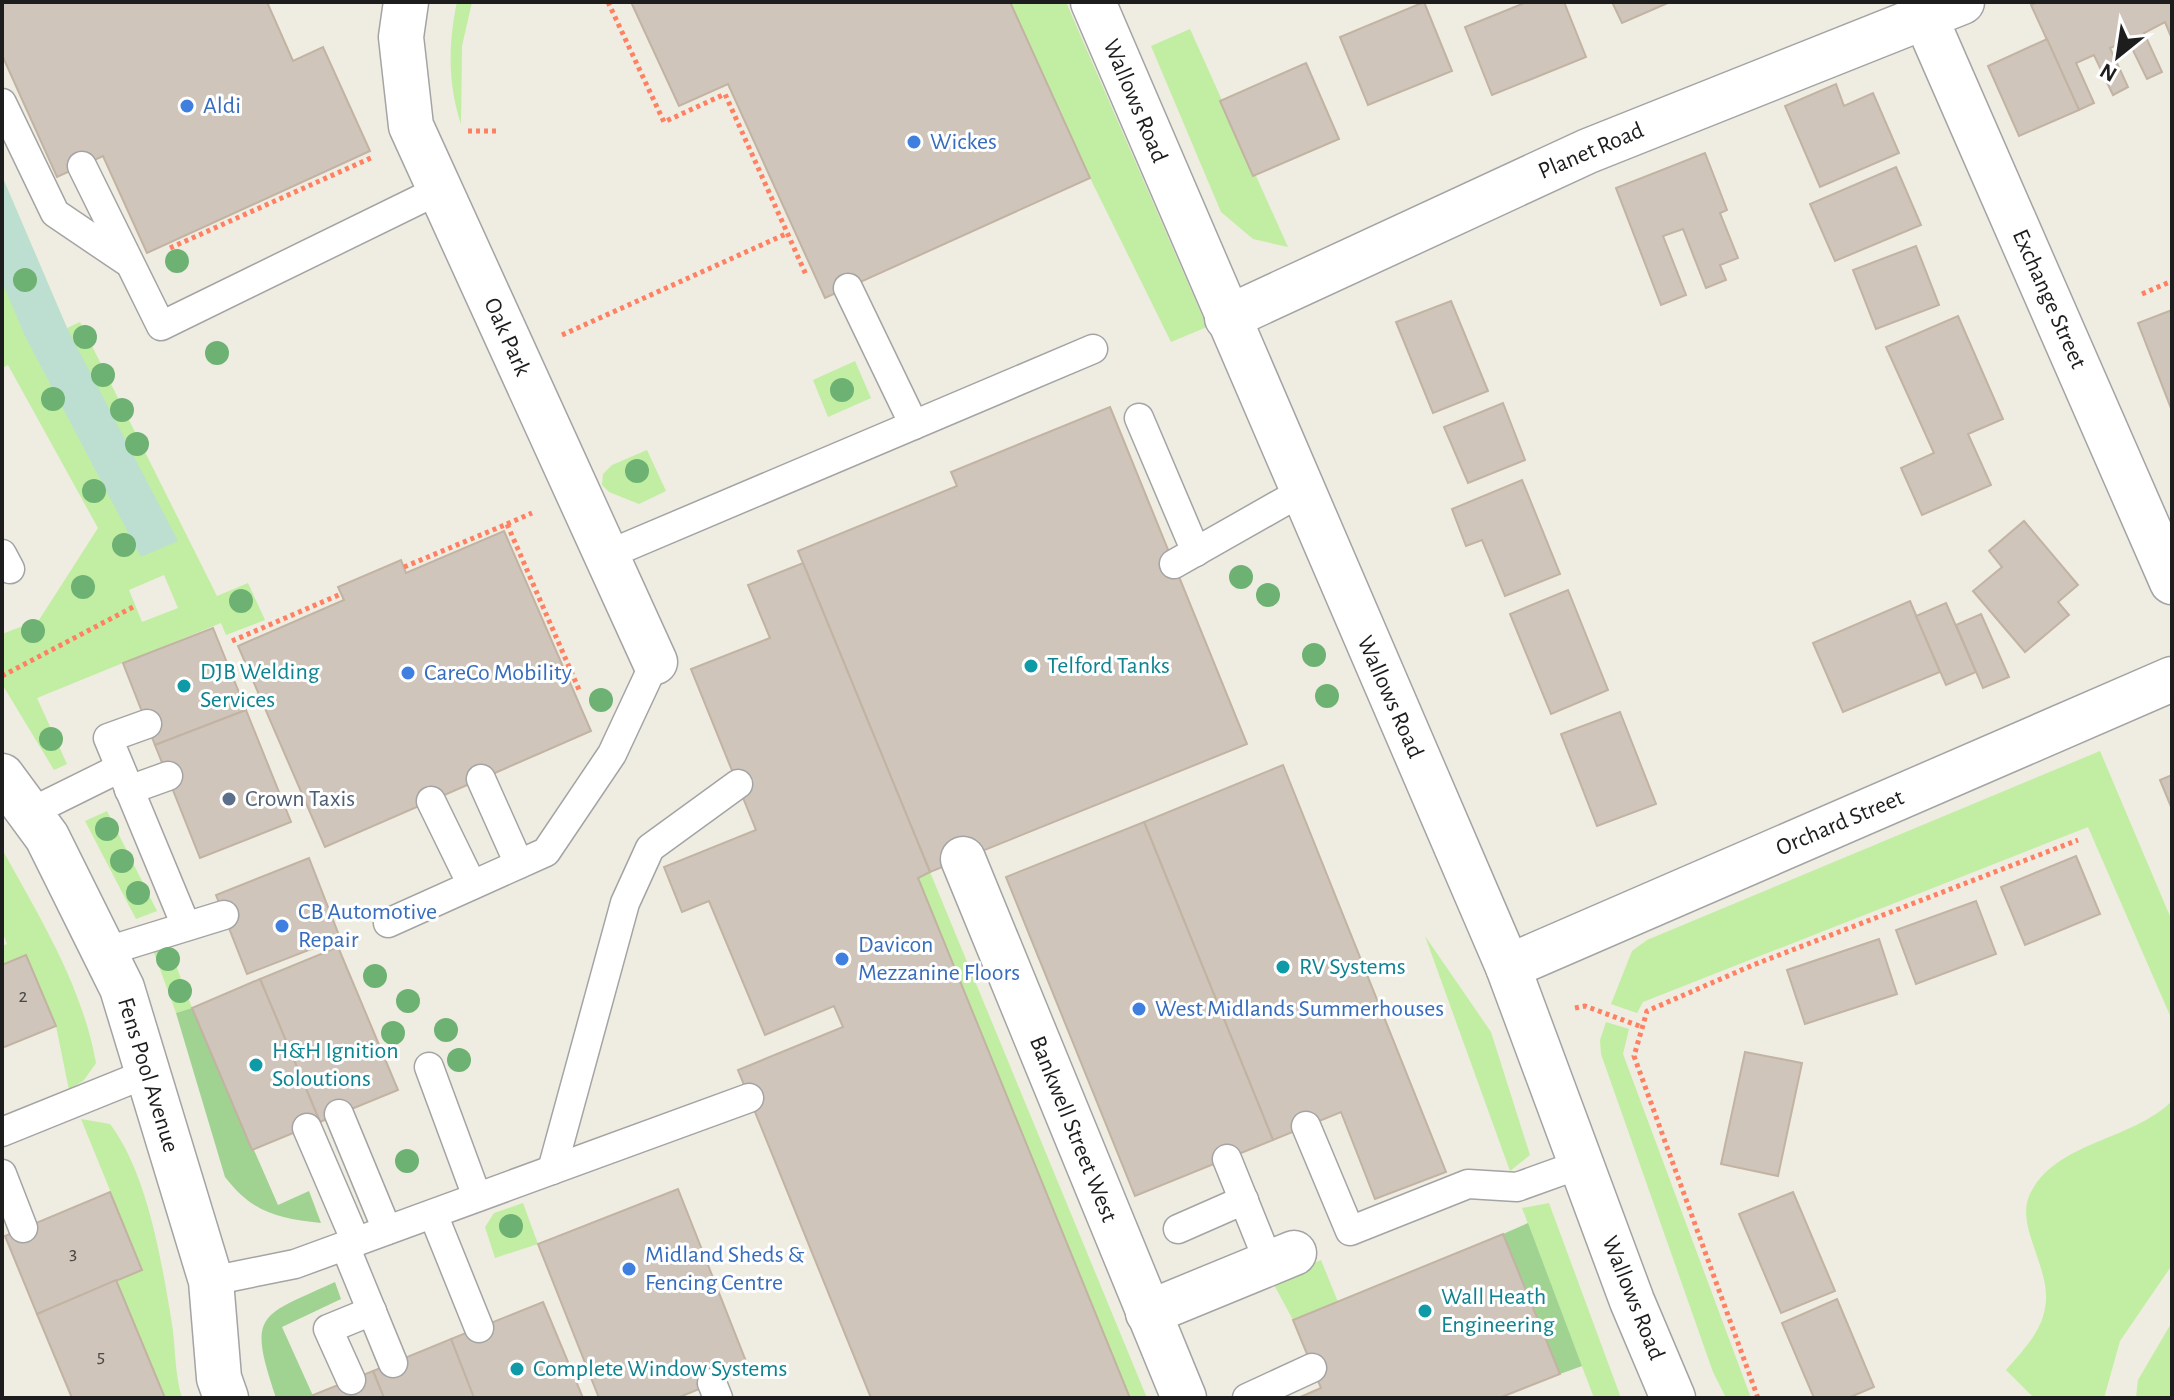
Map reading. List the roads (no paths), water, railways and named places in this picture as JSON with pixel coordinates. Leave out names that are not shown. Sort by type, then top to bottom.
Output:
[{"type":"street","name":"Oak Park","points":[[406,2],[401,37],[411,126],[655,662]]},
{"type":"street","name":"Wallows Road","points":[[1093,2],[1301,492],[1508,967],[1673,1398]]},
{"type":"street","name":"Planet Road","points":[[1227,318],[1588,151],[1944,10]]},
{"type":"street","name":"Exchange Street","points":[[1944,10],[2172,582]]},
{"type":"street","name":"Orchard Street","points":[[1508,967],[2172,679]]},
{"type":"street","name":"Fens Pool Avenue","points":[[2,776],[47,837],[122,988],[211,1281],[219,1378],[226,1398]]},
{"type":"street","name":"Bankwell Street West","points":[[963,859],[1184,1398]]},
{"type":"street","points":[[1148,1313],[1282,1258]]},
{"type":"lane","points":[[2,103],[55,213],[130,263]]},
{"type":"lane","points":[[82,166],[161,326],[439,190]]},
{"type":"lane","points":[[848,288],[914,425]]},
{"type":"lane","points":[[607,555],[1093,349]]},
{"type":"lane","points":[[1139,418],[1185,558],[1301,492]]},
{"type":"lane","points":[[388,923],[546,852],[612,754],[655,662]]},
{"type":"lane","points":[[147,724],[108,738],[186,926]]},
{"type":"lane","points":[[29,813],[125,779],[168,776]]},
{"type":"lane","points":[[481,779],[519,864]]},
{"type":"lane","points":[[552,1170],[625,903],[650,848],[738,784]]},
{"type":"lane","points":[[431,801],[472,885]]},
{"type":"lane","points":[[104,952],[224,915]]},
{"type":"lane","points":[[429,1067],[477,1197]]},
{"type":"lane","points":[[2,1132],[148,1073]]},
{"type":"lane","points":[[211,1281],[295,1264],[749,1098]]},
{"type":"lane","points":[[339,1114],[387,1230]]},
{"type":"lane","points":[[1306,1126],[1350,1231],[1468,1184],[1517,1187],[1581,1164]]},
{"type":"lane","points":[[307,1128],[393,1363]]},
{"type":"lane","points":[[1227,1159],[1244,1200],[1282,1258]]},
{"type":"lane","points":[[2,1174],[23,1228]]},
{"type":"lane","points":[[1178,1229],[1244,1200]]},
{"type":"lane","points":[[433,1214],[479,1328]]},
{"type":"lane","points":[[351,1380],[328,1329],[372,1311]]},
{"type":"lane","points":[[1247,1398],[1312,1368]]},
{"type":"place","name":"Aldi","points":[[187,106]]},
{"type":"place","name":"Wickes","points":[[914,142]]},
{"type":"place","name":"Telford Tanks","points":[[1031,666]]},
{"type":"place","name":"CareCo Mobility","points":[[408,673]]},
{"type":"place","name":"DJB Welding Services","points":[[184,686]]},
{"type":"place","name":"Crown Taxis","points":[[229,799]]},
{"type":"place","name":"CB Automotive Repair","points":[[282,926]]},
{"type":"place","name":"Davicon Mezzanine Floors","points":[[842,959]]},
{"type":"place","name":"RV Systems","points":[[1283,967]]},
{"type":"place","name":"West Midlands Summerhouses","points":[[1139,1009]]},
{"type":"place","name":"H&H Ignition Soloutions","points":[[256,1065]]},
{"type":"place","name":"Midland Sheds & Fencing Centre","points":[[629,1269]]},
{"type":"place","name":"Wall Heath Engineering","points":[[1425,1311]]},
{"type":"place","name":"Complete Window Systems","points":[[517,1369]]}]
